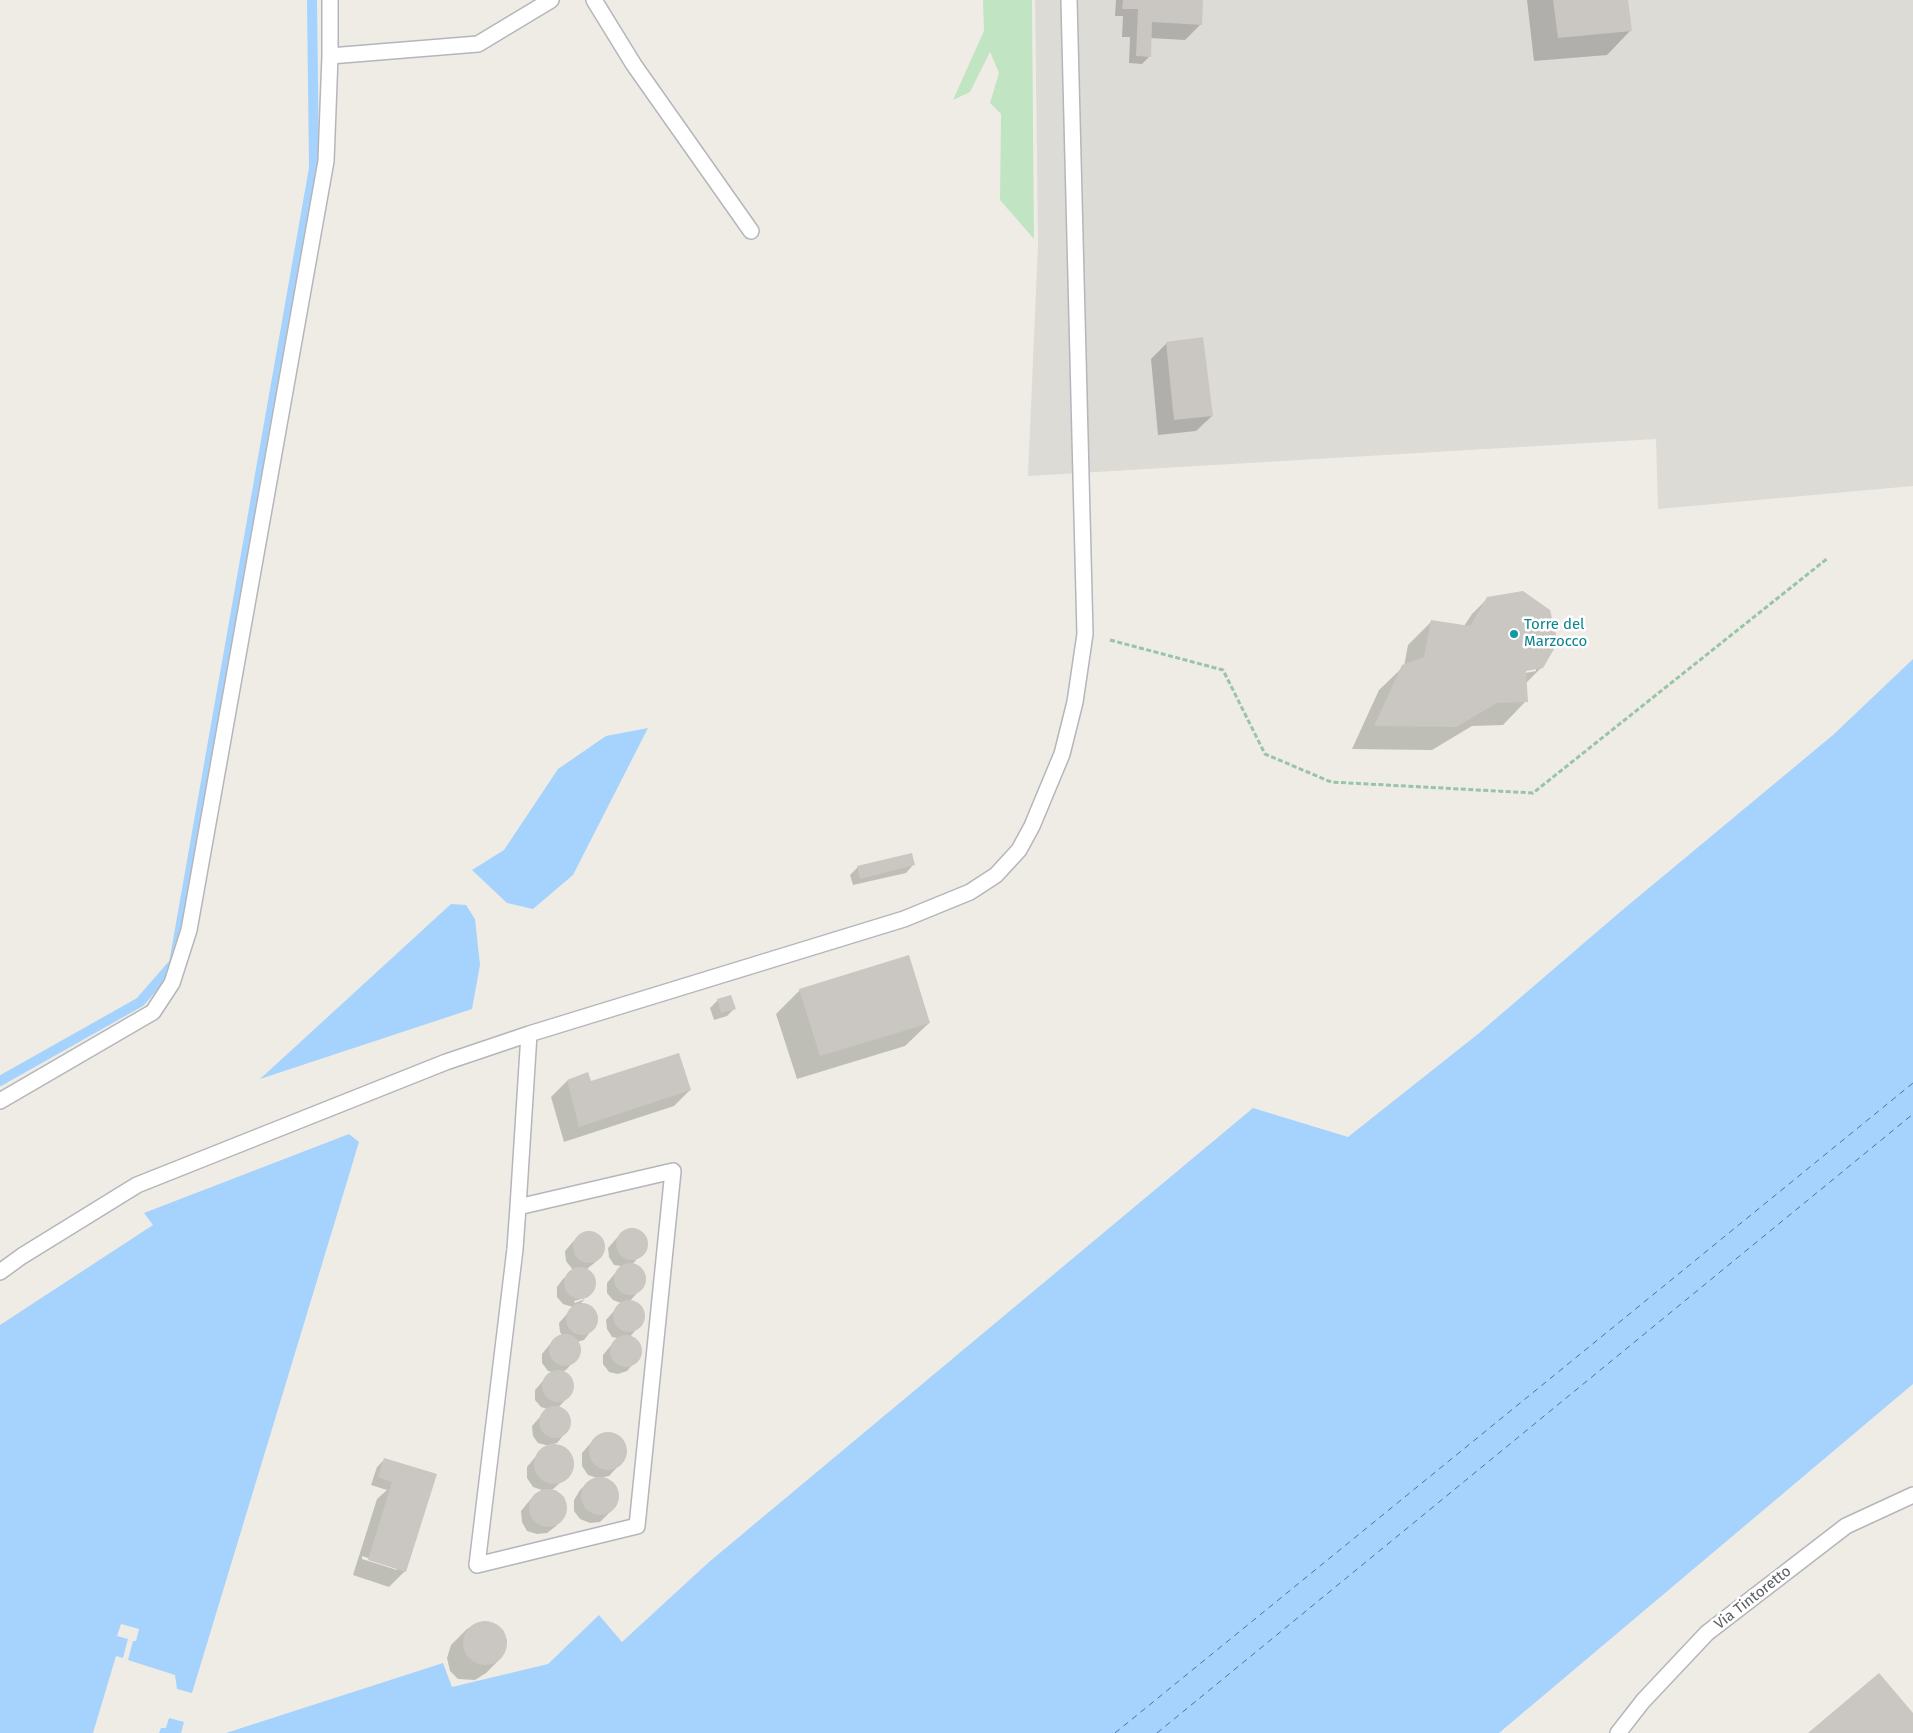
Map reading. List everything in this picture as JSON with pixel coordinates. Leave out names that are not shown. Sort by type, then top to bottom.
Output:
[{"type":"lane","points":[[0,1102],[153,1012],[172,983],[189,930],[326,161],[330,0]]},
{"type":"lane","points":[[330,56],[478,44],[551,0]]},
{"type":"lane","points":[[594,0],[634,65],[751,231]]},
{"type":"lane","points":[[0,1272],[22,1256],[136,1185],[446,1062],[529,1034],[904,919],[970,892],[996,874],[1019,850],[1032,826],[1062,754],[1075,702],[1085,634],[1069,0]]},
{"type":"lane","points":[[518,1207],[673,1171],[637,1526],[477,1565],[515,1249],[529,1034]]},
{"type":"lane","name":"Via Tintoretto","points":[[1618,1733],[1643,1701],[1707,1633],[1846,1526],[1913,1495]]},
{"type":"path","points":[[1085,634],[1223,670],[1265,754],[1331,782],[1533,793],[1828,558]]},
{"type":"shaded area","points":[[1035,0],[1913,0],[1913,486],[1658,509],[1656,439],[1028,476],[1038,244]]},
{"type":"green space","points":[[983,0],[1032,0],[1034,239],[1000,200],[1001,114],[990,103],[999,73],[990,52],[970,92],[953,100],[984,31]]},
{"type":"water","points":[[1913,659],[1913,1384],[1499,1733],[226,1733],[443,1663],[452,1687],[548,1664],[599,1615],[622,1642],[709,1562],[1253,1108],[1348,1137],[1478,1034],[1620,912],[1833,735]]},
{"type":"water","points":[[648,728],[573,875],[533,909],[507,903],[472,870],[504,850],[558,769],[606,736]]},
{"type":"water","points":[[451,904],[466,905],[475,919],[480,965],[472,1009],[260,1079]]},
{"type":"water","points":[[349,1134],[359,1142],[192,1693],[177,1689],[175,1675],[128,1660],[133,1641],[136,1641],[139,1629],[121,1624],[117,1636],[128,1639],[123,1658],[116,1656],[93,1733],[0,1733],[0,1325],[153,1225],[144,1213]]},
{"type":"water","points":[[169,1718],[184,1722],[181,1733],[159,1733],[161,1728],[166,1728]]},
{"type":"building","points":[[1123,0],[1203,0],[1202,25],[1152,22],[1151,57],[1136,56],[1138,9],[1122,9]]},
{"type":"building","points":[[1553,0],[1628,0],[1632,31],[1558,38]]},
{"type":"building","points":[[1203,337],[1213,416],[1174,420],[1166,342]]},
{"type":"building","points":[[1523,591],[1550,610],[1558,642],[1543,668],[1526,671],[1528,702],[1497,703],[1456,727],[1374,726],[1402,665],[1424,657],[1431,620],[1470,626],[1487,597]]},
{"type":"building","points":[[912,853],[915,865],[860,879],[857,866]]},
{"type":"building","points":[[909,955],[930,1023],[820,1056],[799,989]]},
{"type":"building","points":[[731,995],[736,1009],[721,1013],[717,999]]},
{"type":"building","points":[[679,1053],[691,1090],[579,1127],[567,1080],[588,1072],[591,1081]]},
{"type":"building","points":[[632,1228],[638,1229],[643,1233],[647,1238],[647,1250],[643,1255],[638,1259],[632,1260],[626,1259],[621,1255],[617,1250],[616,1244],[617,1238],[621,1233],[626,1229]]},
{"type":"building","points":[[589,1231],[595,1232],[600,1236],[604,1241],[604,1253],[600,1258],[595,1262],[589,1263],[583,1262],[578,1258],[574,1253],[573,1247],[574,1241],[578,1236],[583,1232]]},
{"type":"building","points":[[630,1263],[636,1264],[641,1268],[645,1273],[645,1285],[641,1290],[636,1294],[630,1295],[624,1294],[619,1290],[615,1285],[614,1279],[615,1273],[619,1268],[624,1264]]},
{"type":"building","points":[[580,1267],[586,1268],[591,1272],[595,1277],[595,1289],[591,1294],[586,1298],[580,1299],[574,1298],[569,1294],[565,1289],[564,1283],[565,1277],[569,1272],[574,1268]]},
{"type":"building","points":[[629,1300],[635,1301],[640,1305],[644,1310],[644,1322],[640,1327],[635,1331],[629,1332],[623,1331],[618,1327],[614,1322],[613,1316],[614,1310],[618,1305],[623,1301]]},
{"type":"building","points":[[582,1303],[588,1304],[593,1308],[597,1313],[597,1325],[593,1330],[588,1334],[582,1335],[576,1334],[571,1330],[567,1325],[566,1319],[567,1313],[571,1308],[576,1304]]},
{"type":"building","points":[[565,1334],[571,1335],[576,1339],[580,1344],[580,1356],[576,1361],[571,1365],[565,1366],[559,1365],[554,1361],[550,1356],[549,1350],[550,1344],[554,1339],[559,1335]]},
{"type":"building","points":[[626,1335],[632,1336],[637,1340],[641,1345],[641,1357],[637,1362],[632,1366],[626,1367],[620,1366],[615,1362],[611,1357],[610,1351],[611,1345],[615,1340],[620,1336]]},
{"type":"building","points":[[558,1370],[564,1371],[569,1375],[573,1380],[573,1392],[569,1397],[564,1401],[558,1402],[552,1401],[547,1397],[543,1392],[542,1386],[543,1380],[547,1375],[552,1371]]},
{"type":"building","points":[[555,1406],[561,1407],[566,1411],[570,1416],[570,1428],[566,1433],[561,1437],[555,1438],[549,1437],[544,1433],[540,1428],[539,1422],[540,1416],[544,1411],[549,1407]]},
{"type":"building","points":[[608,1432],[622,1437],[627,1451],[622,1465],[608,1470],[594,1465],[589,1451],[594,1437]]},
{"type":"building","points":[[554,1444],[568,1450],[574,1464],[568,1478],[554,1484],[540,1478],[534,1464],[540,1450]]},
{"type":"building","points":[[384,1458],[437,1474],[406,1572],[368,1560],[392,1482],[378,1477]]},
{"type":"building","points":[[600,1477],[614,1482],[619,1496],[614,1510],[600,1515],[586,1510],[581,1496],[586,1482]]},
{"type":"building","points":[[548,1489],[562,1494],[567,1508],[562,1522],[548,1527],[534,1522],[529,1508],[534,1494]]},
{"type":"building","points":[[489,1621],[501,1627],[506,1634],[506,1652],[501,1659],[494,1664],[481,1665],[473,1662],[466,1655],[463,1639],[466,1631],[473,1624]]},
{"type":"building","points":[[1879,1673],[1913,1713],[1913,1733],[1808,1733]]},
{"type":"waterway","points":[[0,1081],[140,1002],[174,963],[314,168],[312,0]]},
{"type":"ferry route","points":[[1115,1733],[1913,1083]]},
{"type":"ferry route","points":[[1157,1733],[1913,1114]]},
{"type":"place","name":"Torre del Marzocco","points":[[1514,634]]}]
